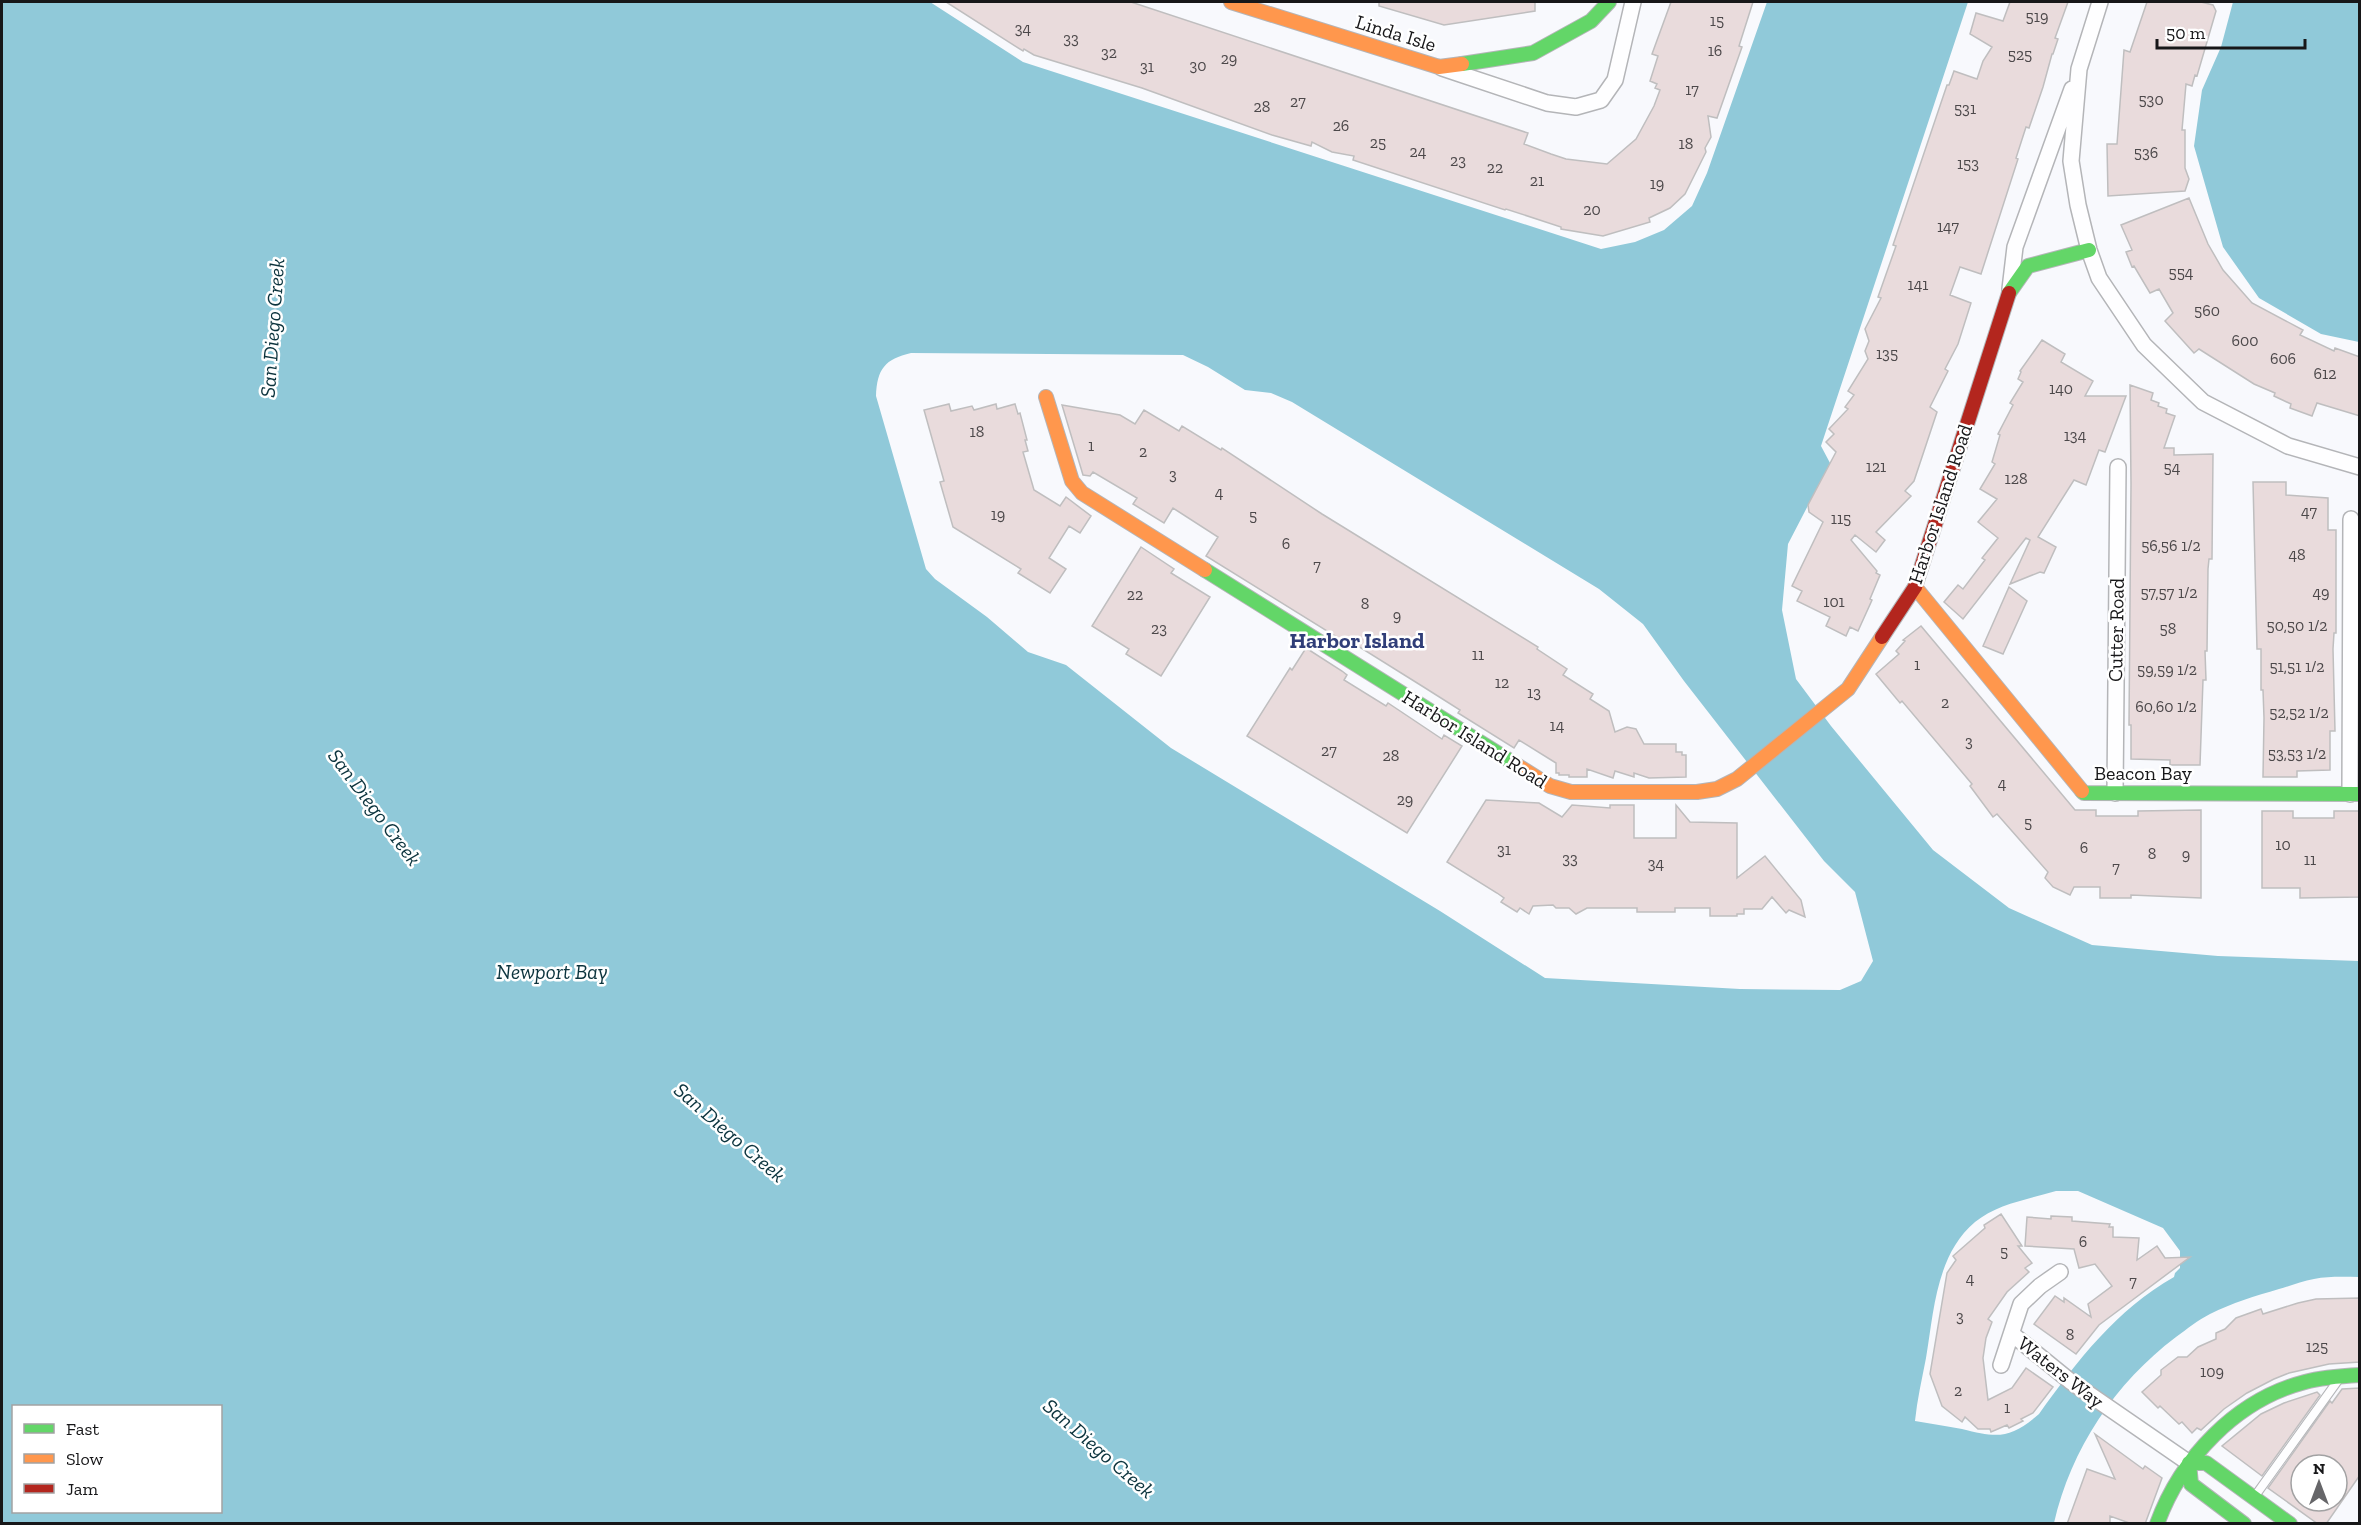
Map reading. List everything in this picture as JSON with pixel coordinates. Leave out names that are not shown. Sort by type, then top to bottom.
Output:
[{"type":"street","name":"Linda Isle","points":[[1231,2],[1439,67],[1533,53],[1591,21],[1610,2]]},
{"type":"street","points":[[1439,67],[1547,103],[1576,106],[1601,100],[1615,80],[1633,2]]},
{"type":"street","points":[[2100,2],[2079,69],[2071,161],[2078,205],[2089,250],[2099,278],[2144,345],[2203,402],[2288,446],[2360,467]]},
{"type":"street","name":"Harbor Island Road","points":[[1046,397],[1072,481],[1082,493],[1550,786],[1571,792],[1697,792],[1717,789],[1737,779],[1848,688],[1915,587],[2010,290],[2015,247],[2079,69]]},
{"type":"street","name":"Harbor Island Road","points":[[2010,290],[2028,266],[2089,250]]},
{"type":"street","name":"Cutter Road","points":[[2115,793],[2118,467]]},
{"type":"street","points":[[2351,519],[2355,794]]},
{"type":"street","name":"Beacon Bay","points":[[1915,587],[2084,793],[2355,794]]},
{"type":"street","points":[[2001,1365],[2021,1304],[2040,1286],[2060,1272]]},
{"type":"street","name":"Waters Way","points":[[2012,1334],[2070,1381],[2189,1463]]},
{"type":"street","points":[[2157,1524],[2161,1512],[2189,1463],[2217,1431],[2236,1414],[2261,1398],[2293,1385],[2335,1375],[2360,1375]]},
{"type":"street","points":[[2189,1463],[2206,1463],[2290,1524]]},
{"type":"street","points":[[2189,1463],[2191,1484],[2240,1522]]},
{"type":"lane","points":[[2254,1497],[2342,1375]]},
{"type":"water","name":"Newport Bay","points":[[2,2],[930,2],[1023,62],[1601,249],[1635,242],[1664,230],[1692,206],[1707,173],[1767,2],[1968,2],[1821,446],[1830,463],[1788,544],[1782,610],[1796,679],[1831,726],[1933,850],[2009,908],[2092,945],[2218,956],[2359,961],[2359,1277],[2314,1279],[2252,1297],[2210,1314],[2176,1337],[2134,1375],[2099,1420],[2072,1469],[2054,1523],[2,1524]],"holes":[[[911,353],[1183,355],[1208,367],[1245,390],[1271,393],[1292,402],[1599,589],[1643,624],[1684,681],[1824,861],[1855,892],[1873,961],[1861,981],[1840,990],[1740,989],[1545,978],[1440,911],[1171,748],[1066,665],[1028,652],[987,617],[935,579],[926,569],[876,396],[878,379],[889,362]],[[2056,1191],[2078,1191],[2163,1228],[2180,1251],[2180,1268],[2174,1277],[2134,1304],[2116,1320],[2083,1356],[2039,1414],[2020,1428],[1995,1435],[1915,1421],[1935,1303],[1944,1267],[1952,1251],[1962,1235],[1984,1216],[2003,1206]]]},
{"type":"water","points":[[2233,2],[2359,2],[2359,342],[2321,334],[2259,298],[2223,247],[2194,146],[2202,90],[2221,47]]},
{"type":"building","points":[[946,2],[1131,2],[1528,133],[1524,144],[1551,154],[1566,159],[1607,164],[1636,139],[1654,106],[1660,90],[1655,88],[1657,84],[1650,81],[1658,56],[1652,54],[1671,2],[1753,2],[1739,46],[1742,47],[1717,118],[1708,116],[1711,137],[1705,148],[1706,152],[1685,194],[1670,208],[1649,218],[1650,222],[1603,236],[1561,229],[1561,227],[1353,160],[1354,156],[1332,152],[1312,142],[1311,146],[1272,135],[1142,88],[1034,55],[1024,49],[1023,51]]},
{"type":"building","points":[[1379,2],[1535,2],[1535,11],[1444,25],[1379,6]]},
{"type":"building","points":[[2010,2],[2068,2],[2055,38],[2058,39],[2043,87],[2029,128],[2026,127],[1981,274],[1960,267],[1950,295],[1971,303],[1958,344],[1945,369],[1948,371],[1930,407],[1937,412],[1914,481],[1905,491],[1911,496],[1876,532],[1885,540],[1876,552],[1855,535],[1851,540],[1877,571],[1876,573],[1880,575],[1858,631],[1850,627],[1846,636],[1826,626],[1830,617],[1797,601],[1802,591],[1792,586],[1823,522],[1809,512],[1808,505],[1836,452],[1826,442],[1834,434],[1829,429],[1848,409],[1845,407],[1854,395],[1848,391],[1868,359],[1865,351],[1869,341],[1865,329],[1881,298],[1878,297],[1896,246],[1893,245],[1947,85],[1954,71],[1977,79],[1983,61],[1992,47],[1970,34],[1976,13],[2003,21]]},
{"type":"building","points":[[2147,2],[2201,2],[2213,5],[2216,11],[2197,76],[2195,75],[2192,86],[2186,84],[2182,130],[2185,130],[2185,168],[2189,179],[2185,191],[2108,196],[2107,144],[2117,144],[2124,50],[2130,52]]},
{"type":"building","points":[[2189,198],[2208,244],[2223,270],[2252,303],[2303,330],[2300,335],[2334,351],[2335,348],[2360,357],[2360,416],[2317,403],[2312,416],[2290,408],[2291,404],[2274,396],[2275,393],[2254,384],[2199,349],[2194,353],[2165,321],[2173,313],[2159,289],[2150,293],[2134,266],[2132,267],[2126,252],[2132,250],[2121,225]]},
{"type":"building","points":[[2042,340],[2065,354],[2061,362],[2093,381],[2085,396],[2126,396],[2105,452],[2099,450],[2086,485],[2074,480],[2038,537],[2056,547],[2044,573],[2040,572],[2010,584],[2030,540],[2026,538],[1963,619],[1944,602],[1958,585],[1963,589],[1985,560],[1982,558],[1998,538],[1978,522],[1997,499],[1980,489],[1995,464],[1992,462],[2000,435],[1998,434],[2013,405],[2010,403],[2023,382],[2018,379],[2020,371]]},
{"type":"building","points":[[2130,385],[2153,393],[2151,400],[2167,409],[2166,413],[2175,416],[2164,448],[2174,448],[2174,455],[2213,454],[2212,559],[2209,559],[2208,569],[2206,680],[2203,680],[2200,765],[2170,765],[2170,760],[2131,759],[2131,725],[2129,725]]},
{"type":"building","points":[[949,404],[951,411],[972,406],[974,410],[996,404],[997,409],[1015,404],[1018,414],[1020,413],[1027,440],[1025,440],[1028,451],[1023,452],[1034,490],[1060,506],[1066,497],[1091,516],[1080,533],[1069,526],[1049,558],[1066,569],[1050,593],[1018,573],[1021,569],[953,527],[940,482],[944,481],[924,410]]},
{"type":"building","points":[[1062,405],[1120,415],[1135,424],[1144,410],[1179,431],[1182,426],[1221,450],[1222,448],[1322,514],[1538,647],[1537,649],[1567,669],[1563,675],[1593,694],[1590,699],[1609,711],[1615,732],[1627,727],[1636,729],[1644,744],[1676,744],[1676,752],[1686,755],[1686,777],[1649,778],[1634,773],[1634,777],[1615,771],[1613,778],[1587,769],[1587,777],[1559,775],[1556,773],[1556,763],[1519,740],[1514,748],[1458,713],[1460,710],[1358,646],[1356,649],[1206,556],[1218,537],[1173,508],[1164,523],[1133,504],[1137,498],[1093,472],[1090,476],[1083,475]]},
{"type":"building","points":[[2253,482],[2286,482],[2286,495],[2328,498],[2328,530],[2336,530],[2336,633],[2334,633],[2333,649],[2335,731],[2330,731],[2330,770],[2297,771],[2297,777],[2263,777],[2264,718],[2261,649],[2257,649]]},
{"type":"building","points":[[1141,547],[1174,569],[1171,573],[1210,597],[1161,676],[1126,654],[1129,649],[1092,626]]},
{"type":"building","points":[[2009,587],[2027,601],[2003,654],[1983,646]]},
{"type":"building","points":[[1921,626],[2075,810],[2096,810],[2096,816],[2138,816],[2138,811],[2201,810],[2201,898],[2131,895],[2131,898],[2100,898],[2100,887],[2074,887],[2070,895],[2053,887],[2045,878],[2048,872],[1997,814],[1993,817],[1970,786],[1972,784],[1902,701],[1900,703],[1876,674],[1899,654],[1896,651],[1905,641],[1903,640]]},
{"type":"building","points":[[1306,648],[1347,675],[1344,680],[1386,706],[1388,703],[1442,739],[1444,735],[1462,746],[1407,833],[1247,736],[1290,668],[1292,670]]},
{"type":"building","points":[[1486,800],[1539,803],[1562,817],[1572,805],[1610,808],[1610,805],[1634,805],[1634,838],[1676,838],[1676,805],[1690,822],[1737,823],[1737,878],[1765,856],[1801,900],[1805,917],[1789,910],[1786,913],[1772,897],[1762,909],[1744,909],[1744,914],[1737,914],[1737,916],[1710,916],[1710,908],[1675,908],[1675,912],[1637,912],[1637,908],[1587,908],[1576,914],[1569,908],[1556,908],[1553,905],[1533,906],[1529,914],[1520,908],[1517,912],[1501,902],[1504,898],[1497,893],[1447,862]]},
{"type":"building","points":[[2262,811],[2293,811],[2293,818],[2334,818],[2334,811],[2360,811],[2360,897],[2300,898],[2300,888],[2262,888]]},
{"type":"building","points":[[2001,1214],[2022,1246],[2018,1246],[2032,1263],[2025,1268],[2029,1272],[2007,1292],[1988,1319],[1992,1322],[1986,1338],[1983,1358],[1988,1400],[2012,1388],[2026,1368],[2053,1387],[2033,1413],[2021,1419],[2023,1421],[2009,1428],[2007,1425],[1991,1432],[1990,1429],[1978,1429],[1965,1417],[1962,1422],[1942,1406],[1930,1374],[1947,1273],[1956,1260],[1953,1256],[1985,1228],[1984,1225]]},
{"type":"building","points":[[2051,1216],[2072,1217],[2072,1221],[2110,1224],[2109,1227],[2113,1227],[2113,1237],[2139,1238],[2137,1260],[2157,1246],[2165,1258],[2190,1257],[2099,1325],[2076,1354],[2034,1324],[2055,1296],[2064,1302],[2064,1298],[2091,1317],[2088,1304],[2112,1286],[2095,1264],[2079,1268],[2074,1249],[2025,1246],[2027,1217],[2051,1219]]},
{"type":"building","points":[[2360,1298],[2360,1362],[2329,1364],[2289,1373],[2274,1379],[2247,1393],[2224,1409],[2201,1430],[2197,1428],[2192,1433],[2182,1422],[2179,1424],[2160,1406],[2158,1408],[2142,1392],[2161,1375],[2161,1370],[2178,1357],[2187,1357],[2198,1347],[2216,1339],[2216,1333],[2225,1329],[2236,1318],[2261,1309],[2263,1314],[2316,1299]]},
{"type":"building","points":[[2360,1388],[2360,1475],[2349,1491],[2349,1453],[2293,1453],[2330,1401],[2332,1403],[2342,1389]]},
{"type":"building","points":[[2317,1392],[2320,1395],[2262,1476],[2222,1446],[2261,1414],[2284,1403]]},
{"type":"building","points":[[2095,1434],[2143,1469],[2145,1466],[2162,1478],[2145,1524],[2132,1524],[2110,1516],[2110,1524],[2067,1524],[2087,1469],[2115,1479]]},
{"type":"building","points":[[2289,1459],[2289,1503],[2268,1488]]},
{"type":"building","points":[[2303,1513],[2334,1513],[2326,1524],[2318,1524]]},
{"type":"traffic: fast","points":[[1462,64],[1533,53],[1591,21],[1609,2]]},
{"type":"traffic: fast","points":[[2009,293],[2028,266],[2089,250]]},
{"type":"traffic: fast","points":[[1205,570],[1515,764]]},
{"type":"traffic: fast","points":[[2082,791],[2084,793],[2360,794]]},
{"type":"traffic: fast","points":[[2157,1524],[2167,1500],[2196,1455],[2234,1417],[2256,1402],[2305,1382],[2360,1375]]},
{"type":"traffic: fast","points":[[2189,1463],[2206,1463],[2290,1524]]},
{"type":"traffic: fast","points":[[2189,1463],[2191,1484],[2244,1524]]},
{"type":"traffic: slow","points":[[1231,2],[1439,67],[1462,64]]},
{"type":"traffic: slow","points":[[1046,397],[1072,481],[1082,493],[1205,570]]},
{"type":"traffic: slow","points":[[1915,587],[2082,791]]},
{"type":"traffic: slow","points":[[1515,764],[1550,786],[1571,792],[1697,792],[1717,789],[1737,779],[1848,689],[1882,637]]},
{"type":"traffic: jam","points":[[1882,637],[1915,587],[2009,293]]},
{"type":"district","name":"Harbor Island","points":[[1357,640]]},
{"type":"water label","name":"San Diego Creek","points":[[272,328]]},
{"type":"water label","name":"San Diego Creek","points":[[375,807]]},
{"type":"water label","name":"San Diego Creek","points":[[730,1132]]},
{"type":"water label","name":"San Diego Creek","points":[[1099,1448]]}]
